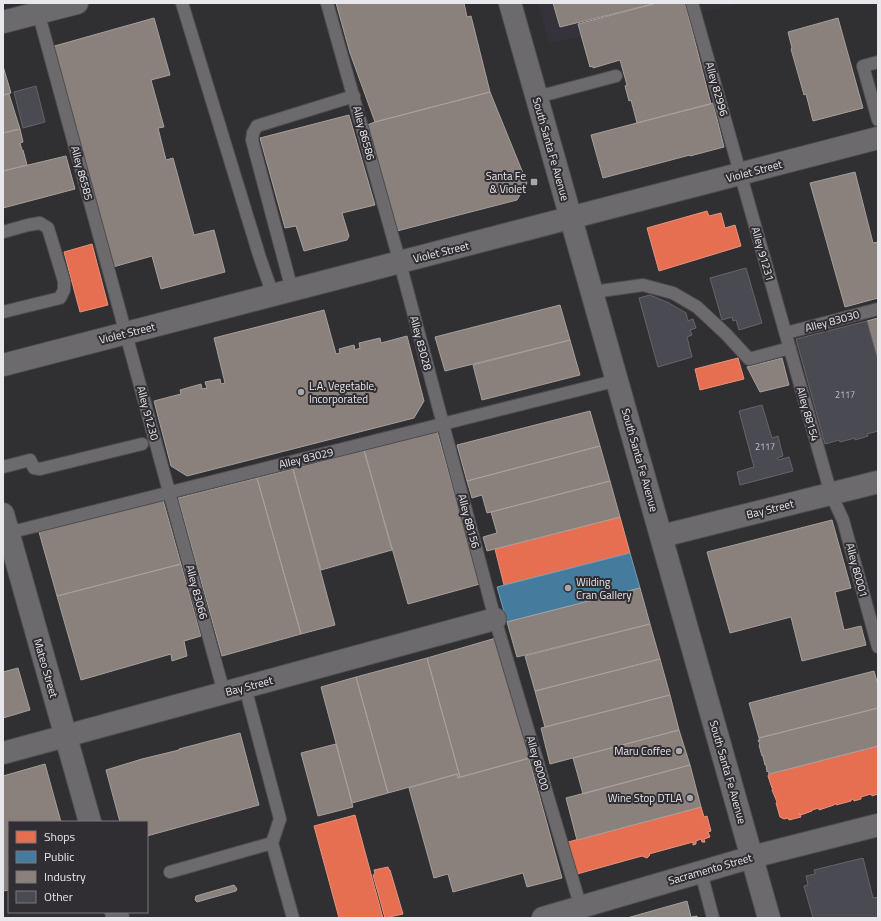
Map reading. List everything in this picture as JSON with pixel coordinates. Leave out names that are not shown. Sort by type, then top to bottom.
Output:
[{"type":"street","points":[[3,22],[37,8],[77,3]]},
{"type":"street","name":"South Santa Fe Avenue","points":[[510,3],[618,380],[769,918]]},
{"type":"street","name":"Violet Street","points":[[3,365],[878,138]]},
{"type":"street","name":"Bay Street","points":[[662,536],[878,482]]},
{"type":"street","name":"Mateo Street","points":[[5,523],[90,821]]},
{"type":"street","name":"Bay Street","points":[[3,753],[495,619]]},
{"type":"street","name":"Sacramento Street","points":[[543,918],[752,857],[878,825]]},
{"type":"lane","points":[[182,3],[260,258],[283,293]]},
{"type":"lane","name":"Alley 86586","points":[[327,3],[400,263]]},
{"type":"lane","name":"Alley 82996","points":[[692,3],[741,174]]},
{"type":"lane","name":"Alley 86585","points":[[37,8],[126,333]]},
{"type":"lane","points":[[878,62],[863,66],[878,120]]},
{"type":"lane","points":[[537,97],[616,76]]},
{"type":"lane","points":[[283,293],[252,140],[253,132],[257,126],[354,96]]},
{"type":"lane","name":"Alley 91231","points":[[741,174],[786,333]]},
{"type":"lane","points":[[3,232],[40,223],[48,228],[64,281],[64,290],[60,298],[3,312]]},
{"type":"lane","name":"Alley 83028","points":[[400,263],[442,424]]},
{"type":"lane","points":[[592,292],[643,285],[673,293],[697,307],[726,334],[749,359],[790,348]]},
{"type":"lane","name":"Alley 83030","points":[[786,333],[878,309]]},
{"type":"lane","name":"Alley 91230","points":[[126,333],[170,492]]},
{"type":"lane","name":"Alley 88154","points":[[786,333],[831,494]]},
{"type":"lane","name":"Alley 83029","points":[[5,523],[170,492],[618,380]]},
{"type":"lane","name":"Alley 88156","points":[[442,424],[495,619]]},
{"type":"lane","points":[[3,467],[30,460],[34,468],[40,469],[142,444]]},
{"type":"lane","name":"Alley 83066","points":[[170,492],[224,693]]},
{"type":"lane","name":"Alley 80001","points":[[831,494],[843,520],[878,647]]},
{"type":"lane","name":"Alley 80000","points":[[495,619],[581,908]]},
{"type":"lane","points":[[245,687],[280,819],[272,843],[293,918]]},
{"type":"lane","points":[[170,872],[272,843]]},
{"type":"lane","points":[[700,872],[713,918]]},
{"type":"shaded area","points":[[538,3],[745,3],[549,43]]},
{"type":"building: Shops","points":[[707,211],[709,216],[721,213],[725,228],[735,225],[741,246],[659,271],[647,228]]},
{"type":"building: Shops","points":[[92,244],[108,305],[80,312],[64,252]]},
{"type":"building: Shops","points":[[738,358],[744,379],[700,390],[695,369]]},
{"type":"building: Shops","points":[[620,517],[630,553],[504,585],[495,549]]},
{"type":"building: Shops","points":[[878,746],[878,794],[872,796],[871,794],[861,797],[861,799],[854,801],[853,799],[851,801],[836,805],[836,803],[834,805],[819,810],[819,808],[812,810],[801,815],[799,813],[801,817],[789,820],[788,818],[784,819],[780,817],[777,802],[772,790],[773,788],[768,776],[769,774]]},
{"type":"building: Shops","points":[[701,807],[704,817],[707,816],[711,831],[708,832],[710,837],[704,839],[705,842],[702,842],[701,839],[696,841],[696,844],[693,845],[693,842],[649,854],[650,855],[647,858],[642,856],[577,874],[568,842]]},
{"type":"building: Shops","points":[[355,815],[383,918],[339,918],[314,826]]},
{"type":"building: Shops","points":[[388,867],[403,914],[385,918],[373,875],[375,874],[374,870]]},
{"type":"building: Public","name":"Wilding Cran Gallery","points":[[630,553],[640,588],[507,622],[497,587]]},
{"type":"building: Industry","points":[[336,3],[464,3],[467,17],[471,16],[490,92],[375,122],[350,53]]},
{"type":"building: Industry","points":[[553,3],[657,3],[560,27]]},
{"type":"building: Industry","points":[[657,3],[685,3],[711,104],[637,123],[631,100],[629,101],[625,86],[627,85],[620,60],[593,68],[593,66],[590,67],[578,24]]},
{"type":"building: Industry","points":[[154,18],[170,75],[151,80],[164,127],[158,128],[166,160],[173,158],[194,235],[214,230],[225,272],[161,289],[152,256],[113,267],[51,47]]},
{"type":"building: Industry","points":[[838,18],[863,108],[813,121],[791,49],[788,32]]},
{"type":"building: Industry","points":[[3,66],[11,93],[3,95]]},
{"type":"building: Industry","points":[[490,92],[527,183],[517,200],[397,231],[367,125]]},
{"type":"building: Industry","points":[[9,94],[20,129],[3,133],[3,95]]},
{"type":"building: Industry","points":[[713,103],[724,147],[603,178],[591,135]]},
{"type":"building: Industry","points":[[349,115],[375,205],[342,213],[349,236],[347,240],[304,251],[296,226],[285,228],[260,138]]},
{"type":"building: Industry","points":[[20,129],[23,142],[20,143],[27,165],[3,171],[3,133]]},
{"type":"building: Industry","points":[[66,156],[75,189],[3,208],[3,171]]},
{"type":"building: Industry","points":[[855,172],[873,243],[878,242],[878,298],[845,307],[810,183]]},
{"type":"building: Industry","points":[[560,305],[570,340],[445,371],[435,337]]},
{"type":"building: Industry","name":"L.A. Vegetable, Incorporated","points":[[324,310],[336,354],[340,353],[339,349],[354,345],[355,350],[360,348],[359,343],[380,338],[381,343],[407,336],[424,401],[414,418],[187,476],[171,466],[154,401],[181,394],[180,390],[201,384],[202,389],[207,388],[205,382],[220,379],[221,384],[225,383],[214,338]]},
{"type":"building: Industry","points":[[878,318],[878,360],[867,321]]},
{"type":"building: Industry","points":[[570,340],[580,375],[482,400],[473,365]]},
{"type":"building: Industry","points":[[782,358],[789,385],[760,392],[747,367]]},
{"type":"building: Industry","points":[[590,411],[600,446],[467,481],[457,445]]},
{"type":"building: Industry","points":[[437,431],[480,584],[408,604],[364,450]]},
{"type":"building: Industry","points":[[600,446],[610,481],[487,513],[482,495],[472,498],[467,481]]},
{"type":"building: Industry","points":[[364,450],[392,550],[321,570],[293,469]]},
{"type":"building: Industry","points":[[293,469],[335,625],[301,634],[257,478]]},
{"type":"building: Industry","points":[[257,478],[301,634],[222,656],[178,498]]},
{"type":"building: Industry","points":[[610,481],[620,517],[487,551],[483,537],[497,533],[491,512]]},
{"type":"building: Industry","points":[[163,500],[181,564],[57,596],[39,532]]},
{"type":"building: Industry","points":[[832,520],[851,588],[835,592],[844,630],[861,626],[866,645],[802,661],[791,617],[730,633],[707,552]]},
{"type":"building: Industry","points":[[181,564],[201,636],[184,641],[187,656],[172,661],[171,654],[81,680],[57,596]]},
{"type":"building: Industry","points":[[640,588],[650,624],[517,657],[507,622]]},
{"type":"building: Industry","points":[[650,624],[660,659],[535,691],[525,656]]},
{"type":"building: Industry","points":[[496,638],[530,758],[460,777],[427,658]]},
{"type":"building: Industry","points":[[427,658],[460,777],[458,778],[457,774],[388,793],[356,677]]},
{"type":"building: Industry","points":[[660,659],[670,695],[545,727],[535,691]]},
{"type":"building: Industry","points":[[18,668],[30,710],[3,718],[3,672]]},
{"type":"building: Industry","points":[[874,671],[878,685],[878,708],[759,738],[749,703]]},
{"type":"building: Industry","points":[[356,677],[388,793],[352,803],[321,687]]},
{"type":"building: Industry","points":[[670,695],[679,730],[550,764],[541,728]]},
{"type":"building: Industry","points":[[878,708],[878,746],[769,774],[768,771],[767,772],[764,756],[762,756],[759,745],[759,738]]},
{"type":"building: Industry","points":[[679,730],[690,765],[583,794],[573,758]]},
{"type":"building: Industry","points":[[240,733],[259,805],[148,836],[148,821],[120,821],[106,770]]},
{"type":"building: Industry","points":[[336,744],[353,807],[318,816],[301,753]]},
{"type":"building: Industry","points":[[529,758],[562,878],[527,887],[523,873],[453,892],[448,874],[434,878],[409,788],[457,774],[458,778]]},
{"type":"building: Industry","points":[[45,764],[61,821],[8,821],[8,890],[3,891],[3,776]]},
{"type":"building: Industry","points":[[690,765],[701,807],[577,840],[566,798]]},
{"type":"building: Industry","points":[[234,885],[237,889],[236,891],[197,902],[195,900],[196,896]]},
{"type":"building: Industry","points":[[687,901],[691,917],[697,916],[697,918],[627,918]]},
{"type":"building: Other","points":[[36,86],[45,122],[23,128],[14,92]]},
{"type":"building: Other","points":[[746,268],[762,323],[739,330],[736,320],[733,321],[732,317],[722,320],[710,278]]},
{"type":"building: Other","points":[[650,295],[669,303],[686,313],[688,321],[693,319],[696,328],[690,330],[692,335],[687,337],[692,357],[658,367],[639,298]]},
{"type":"building: Other","points":[[867,321],[878,360],[878,431],[867,434],[868,436],[855,440],[855,438],[840,442],[839,440],[825,444],[796,339]]},
{"type":"building: Other","points":[[762,405],[772,438],[778,436],[783,456],[777,458],[778,460],[789,457],[793,471],[740,485],[737,472],[754,467],[739,411]]},
{"type":"building: Other","points":[[863,858],[873,898],[878,897],[878,918],[813,918],[804,886],[808,885],[806,876],[815,874],[814,870]]},
{"type":"place","name":"Santa Fe & Violet","points":[[534,182]]},
{"type":"place","name":"L.A. Vegetable, Incorporated","points":[[301,392]]},
{"type":"place","name":"Wilding Cran Gallery","points":[[568,588]]},
{"type":"place","name":"Maru Coffee","points":[[679,751]]},
{"type":"place","name":"Wine Stop DTLA","points":[[690,798]]}]
